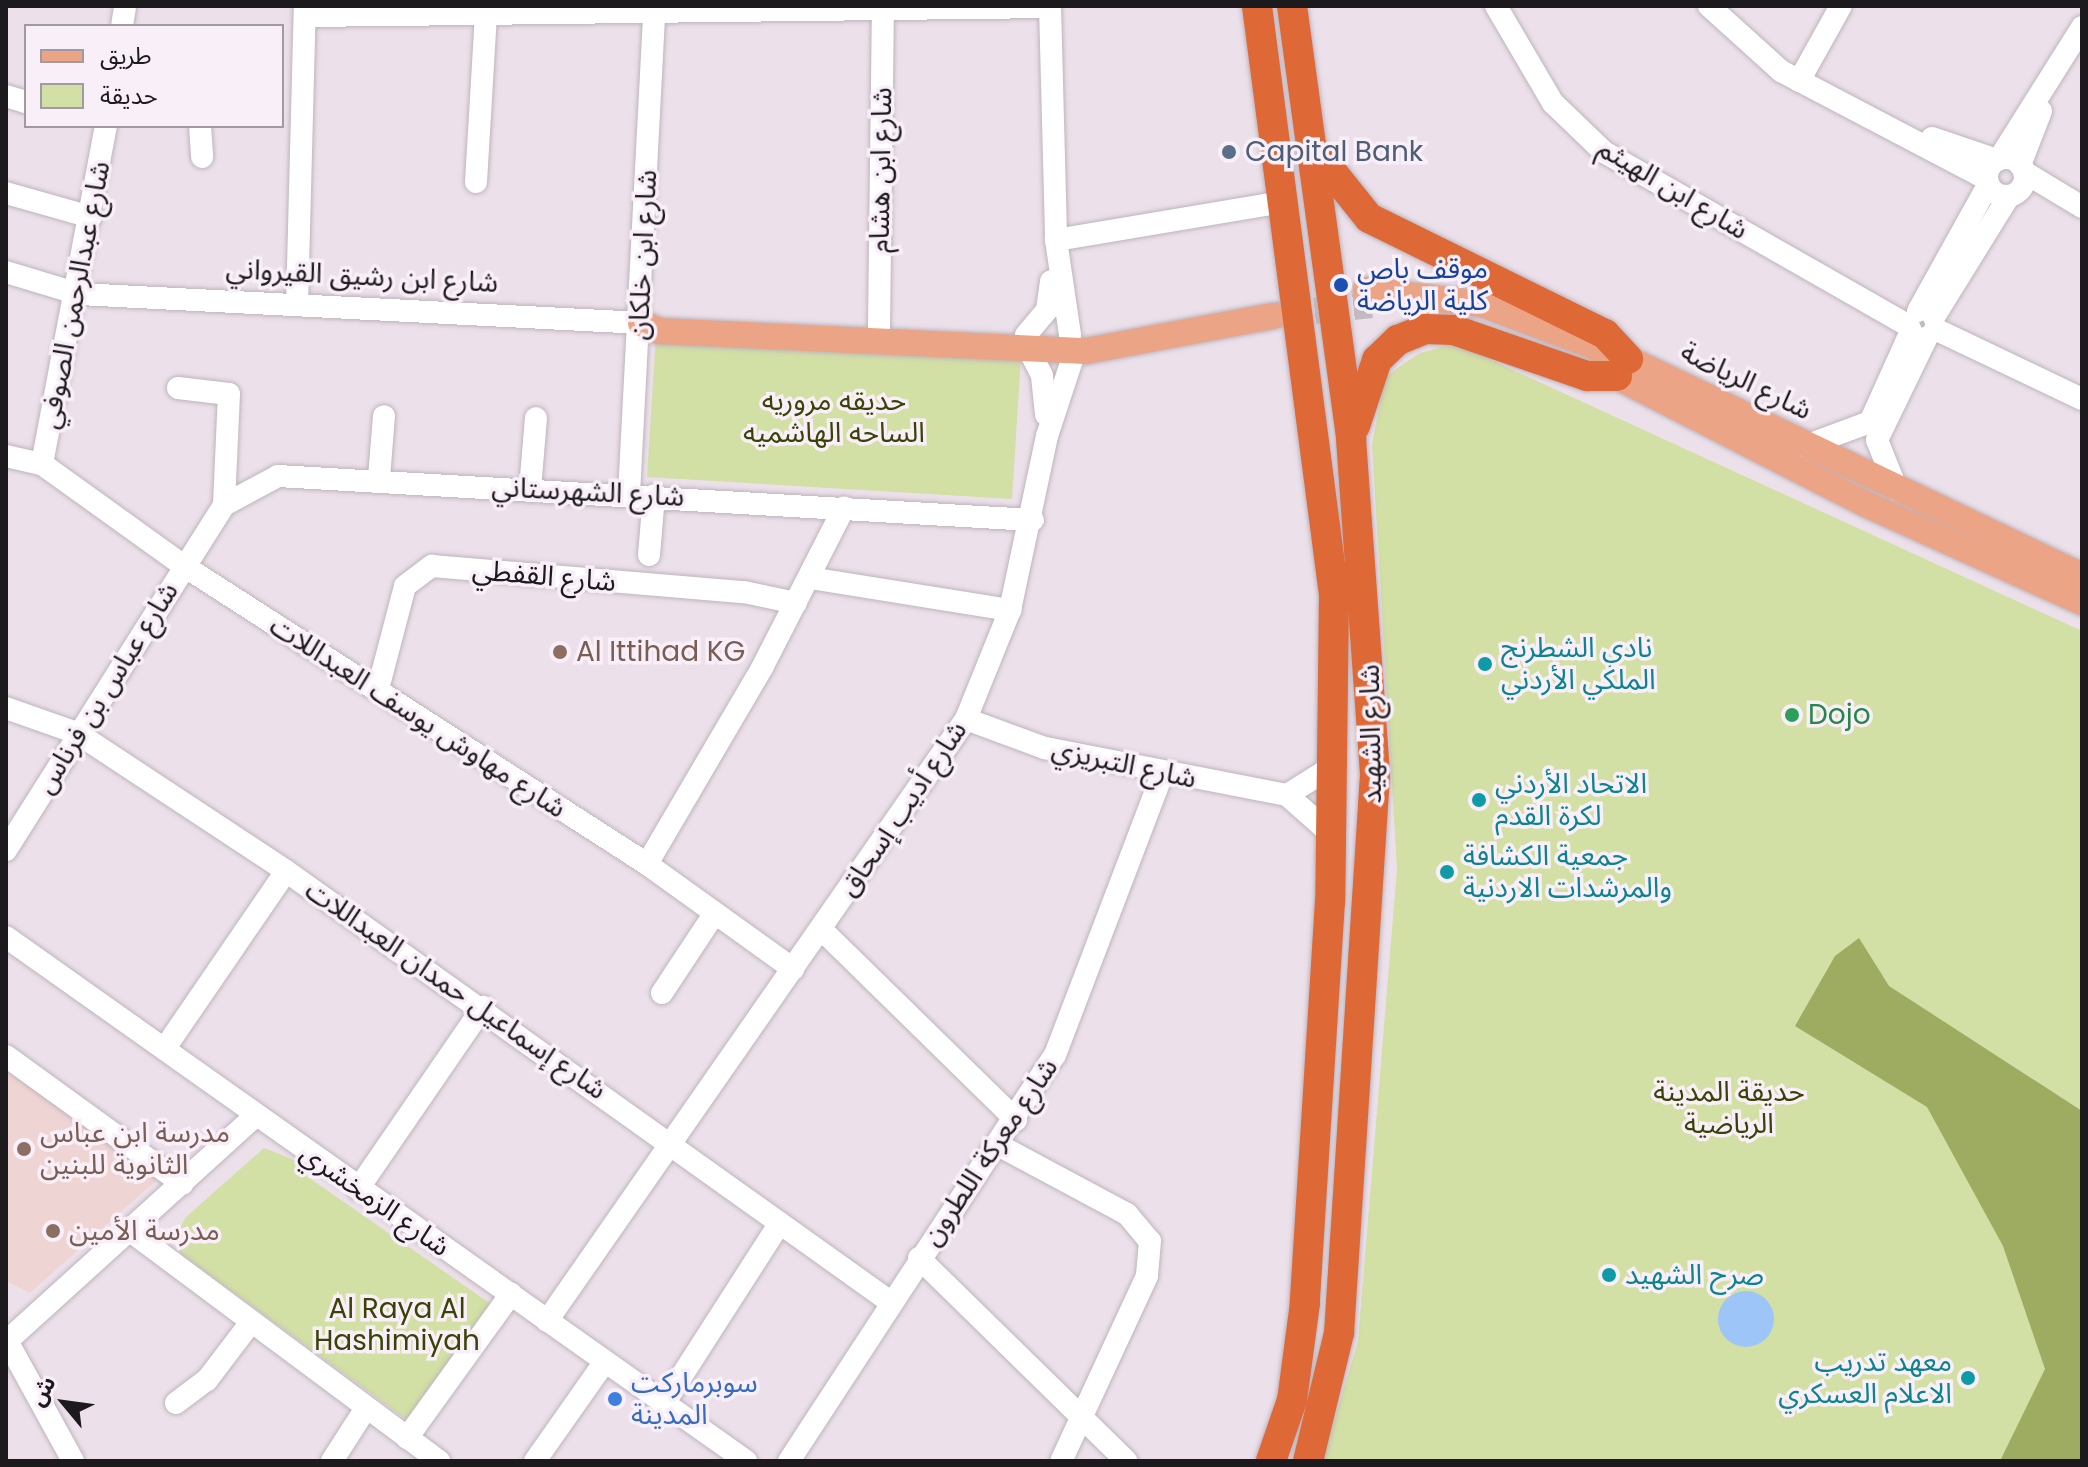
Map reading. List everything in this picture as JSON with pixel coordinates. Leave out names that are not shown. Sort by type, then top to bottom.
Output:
[{"type":"highway","name":"شارع الشهيد","points":[[1257,6],[1334,595],[1332,835],[1305,1303],[1292,1400],[1271,1461]]},
{"type":"highway","name":"شارع الشهيد","points":[[1292,6],[1313,137],[1351,439],[1374,790],[1339,1333],[1308,1461]]},
{"type":"highway","points":[[1313,137],[1334,181],[1369,218],[1605,334],[1623,368],[1587,376],[1454,330],[1425,329],[1398,340],[1377,360],[1351,439]]},
{"type":"main road","name":"شارع الرياضة","points":[[1368,297],[1482,304],[1805,446],[1897,490],[2022,561],[2082,602]]},
{"type":"main road","points":[[1027,342],[1072,343],[1271,308]]},
{"type":"main road","name":"شارع ابن رشيق القيرواني","points":[[641,323],[879,328],[1027,342]]},
{"type":"main road","name":"شارع ابن رشيق القيرواني","points":[[641,323],[659,331],[1027,342]]},
{"type":"main road","name":"شارع الرياضة","points":[[1623,368],[2022,561],[2082,576]]},
{"type":"street","points":[[297,305],[305,11],[654,16],[1050,6]]},
{"type":"street","name":"شارع أديب إسحاق","points":[[547,1321],[966,719],[1010,610],[1033,520],[1047,436],[1072,343],[1056,240],[1050,6]]},
{"type":"street","name":"شارع ابن الهيثم","points":[[1496,6],[1553,103],[1604,152],[1859,295],[2082,399]]},
{"type":"street","points":[[1709,6],[1758,55],[1799,81],[2080,206]]},
{"type":"street","points":[[1799,81],[1841,6]]},
{"type":"street","name":"شارع ابن هشام","points":[[879,328],[883,11]]},
{"type":"street","points":[[476,182],[486,15]]},
{"type":"street","name":"شارع ابن خلكان","points":[[629,494],[641,323],[654,16]]},
{"type":"street","points":[[1805,446],[1870,422],[2002,170],[2082,27]]},
{"type":"street","name":"شارع عبدالرحمن الصوفي","points":[[42,464],[79,294],[106,128]]},
{"type":"street","points":[[200,128],[202,157]]},
{"type":"street","points":[[2002,170],[2012,195]]},
{"type":"street","points":[[6,193],[91,217]]},
{"type":"street","points":[[2012,195],[2080,206]]},
{"type":"street","points":[[1897,490],[1877,440],[1921,324],[2012,195]]},
{"type":"street","points":[[1056,240],[1283,202]]},
{"type":"street","name":"شارع أديب إسحاق","points":[[1047,436],[1042,376],[1027,342],[1047,310],[1056,240]]},
{"type":"street","name":"شارع ابن رشيق القيرواني","points":[[6,272],[79,294],[641,323]]},
{"type":"street","points":[[178,388],[229,394],[224,505]]},
{"type":"street","points":[[379,478],[384,416]]},
{"type":"street","points":[[530,489],[536,418]]},
{"type":"street","points":[[6,456],[42,464]]},
{"type":"street","name":"شارع مهاوش يوسف العبداللات","points":[[42,464],[184,566],[647,864],[793,969]]},
{"type":"street","name":"شارع الشهرستاني","points":[[184,566],[224,505],[278,476],[379,478],[1033,520]]},
{"type":"street","points":[[649,555],[654,495]]},
{"type":"street","points":[[647,864],[810,578],[844,508]]},
{"type":"street","name":"شارع عباس بن فرناس","points":[[6,850],[184,566]]},
{"type":"street","name":"شارع القفطي","points":[[378,689],[405,586],[432,566],[744,592],[796,603]]},
{"type":"street","points":[[810,578],[1010,610]]},
{"type":"street","name":"شارع إسماعيل حمدان العبداللات","points":[[6,708],[77,733],[286,871],[483,1007],[889,1301]]},
{"type":"street","name":"شارع التبريزي","points":[[966,719],[1017,740],[1162,775],[1287,795]]},
{"type":"street","points":[[1332,835],[1287,795],[1333,766]]},
{"type":"street","name":"شارع معركة اللطرون","points":[[789,1461],[889,1301],[1000,1146],[1069,1027],[1162,775]]},
{"type":"street","points":[[165,1048],[286,871]]},
{"type":"street","points":[[662,993],[714,914]]},
{"type":"street","points":[[821,929],[1016,1120]]},
{"type":"street","name":"شارع الزمخشري","points":[[6,937],[746,1461]]},
{"type":"street","points":[[358,1189],[483,1007]]},
{"type":"street","points":[[6,1056],[183,1184]]},
{"type":"street","points":[[72,1460],[7,1340],[133,1233],[256,1115]]},
{"type":"street","points":[[1000,1146],[1127,1214],[1150,1241],[1147,1276],[1061,1461]]},
{"type":"street","points":[[663,1405],[780,1223]]},
{"type":"street","points":[[133,1233],[439,1461]]},
{"type":"street","points":[[919,1258],[1126,1461]]},
{"type":"street","points":[[407,1438],[511,1294]]},
{"type":"street","points":[[176,1403],[207,1380],[251,1322]]},
{"type":"street","points":[[535,1461],[604,1363]]},
{"type":"street","points":[[332,1461],[366,1408]]},
{"type":"shaded area","name":"مدرسة الأمين","points":[[6,1066],[158,1179],[30,1293],[6,1281]]},
{"type":"green space","name":"حديقه مروريه الساحه الهاشميه","points":[[656,335],[1021,357],[1012,499],[647,477]]},
{"type":"green space","name":"حديقة المدينة الرياضية","points":[[1454,343],[2082,631],[2082,1461],[1322,1461],[1358,1341],[1397,869],[1372,444],[1385,377],[1418,354]]},
{"type":"green space","points":[[1859,938],[1889,986],[2082,1111],[2082,1461],[2000,1461],[2045,1369],[2003,1246],[1927,1107],[1795,1026],[1835,956]]},
{"type":"green space","name":"Al Raya Al Hashimiyah","points":[[264,1148],[304,1164],[305,1175],[501,1311],[418,1428],[181,1254],[174,1241],[185,1218]]},
{"type":"water","points":[[1746,1291],[1766,1299],[1774,1319],[1766,1339],[1746,1347],[1726,1339],[1718,1319],[1726,1299]]},
{"type":"tunnel","points":[[1276,315],[1371,305]]},
{"type":"place","name":"Capital Bank","points":[[1229,152]]},
{"type":"place","name":"موقف باص كلية الرياضة","points":[[1341,285]]},
{"type":"place","name":"Al Ittihad KG","points":[[560,652]]},
{"type":"place","name":"نادي الشطرنج الملكي الأردني","points":[[1485,664]]},
{"type":"place","name":"Dojo","points":[[1792,715]]},
{"type":"place","name":"الاتحاد الأردني لكرة القدم","points":[[1479,800]]},
{"type":"place","name":"جمعية الكشافة والمرشدات الاردنية","points":[[1447,872]]},
{"type":"place","name":"مدرسة ابن عباس الثانوية للبنين","points":[[24,1149]]},
{"type":"place","name":"مدرسة الأمين","points":[[53,1231]]},
{"type":"place","name":"صرح الشهيد","points":[[1609,1275]]},
{"type":"place","name":"معهد تدريب الاعلام العسكري","points":[[1968,1378]]},
{"type":"place","name":"سوبرماركت المدينة","points":[[615,1399]]}]
